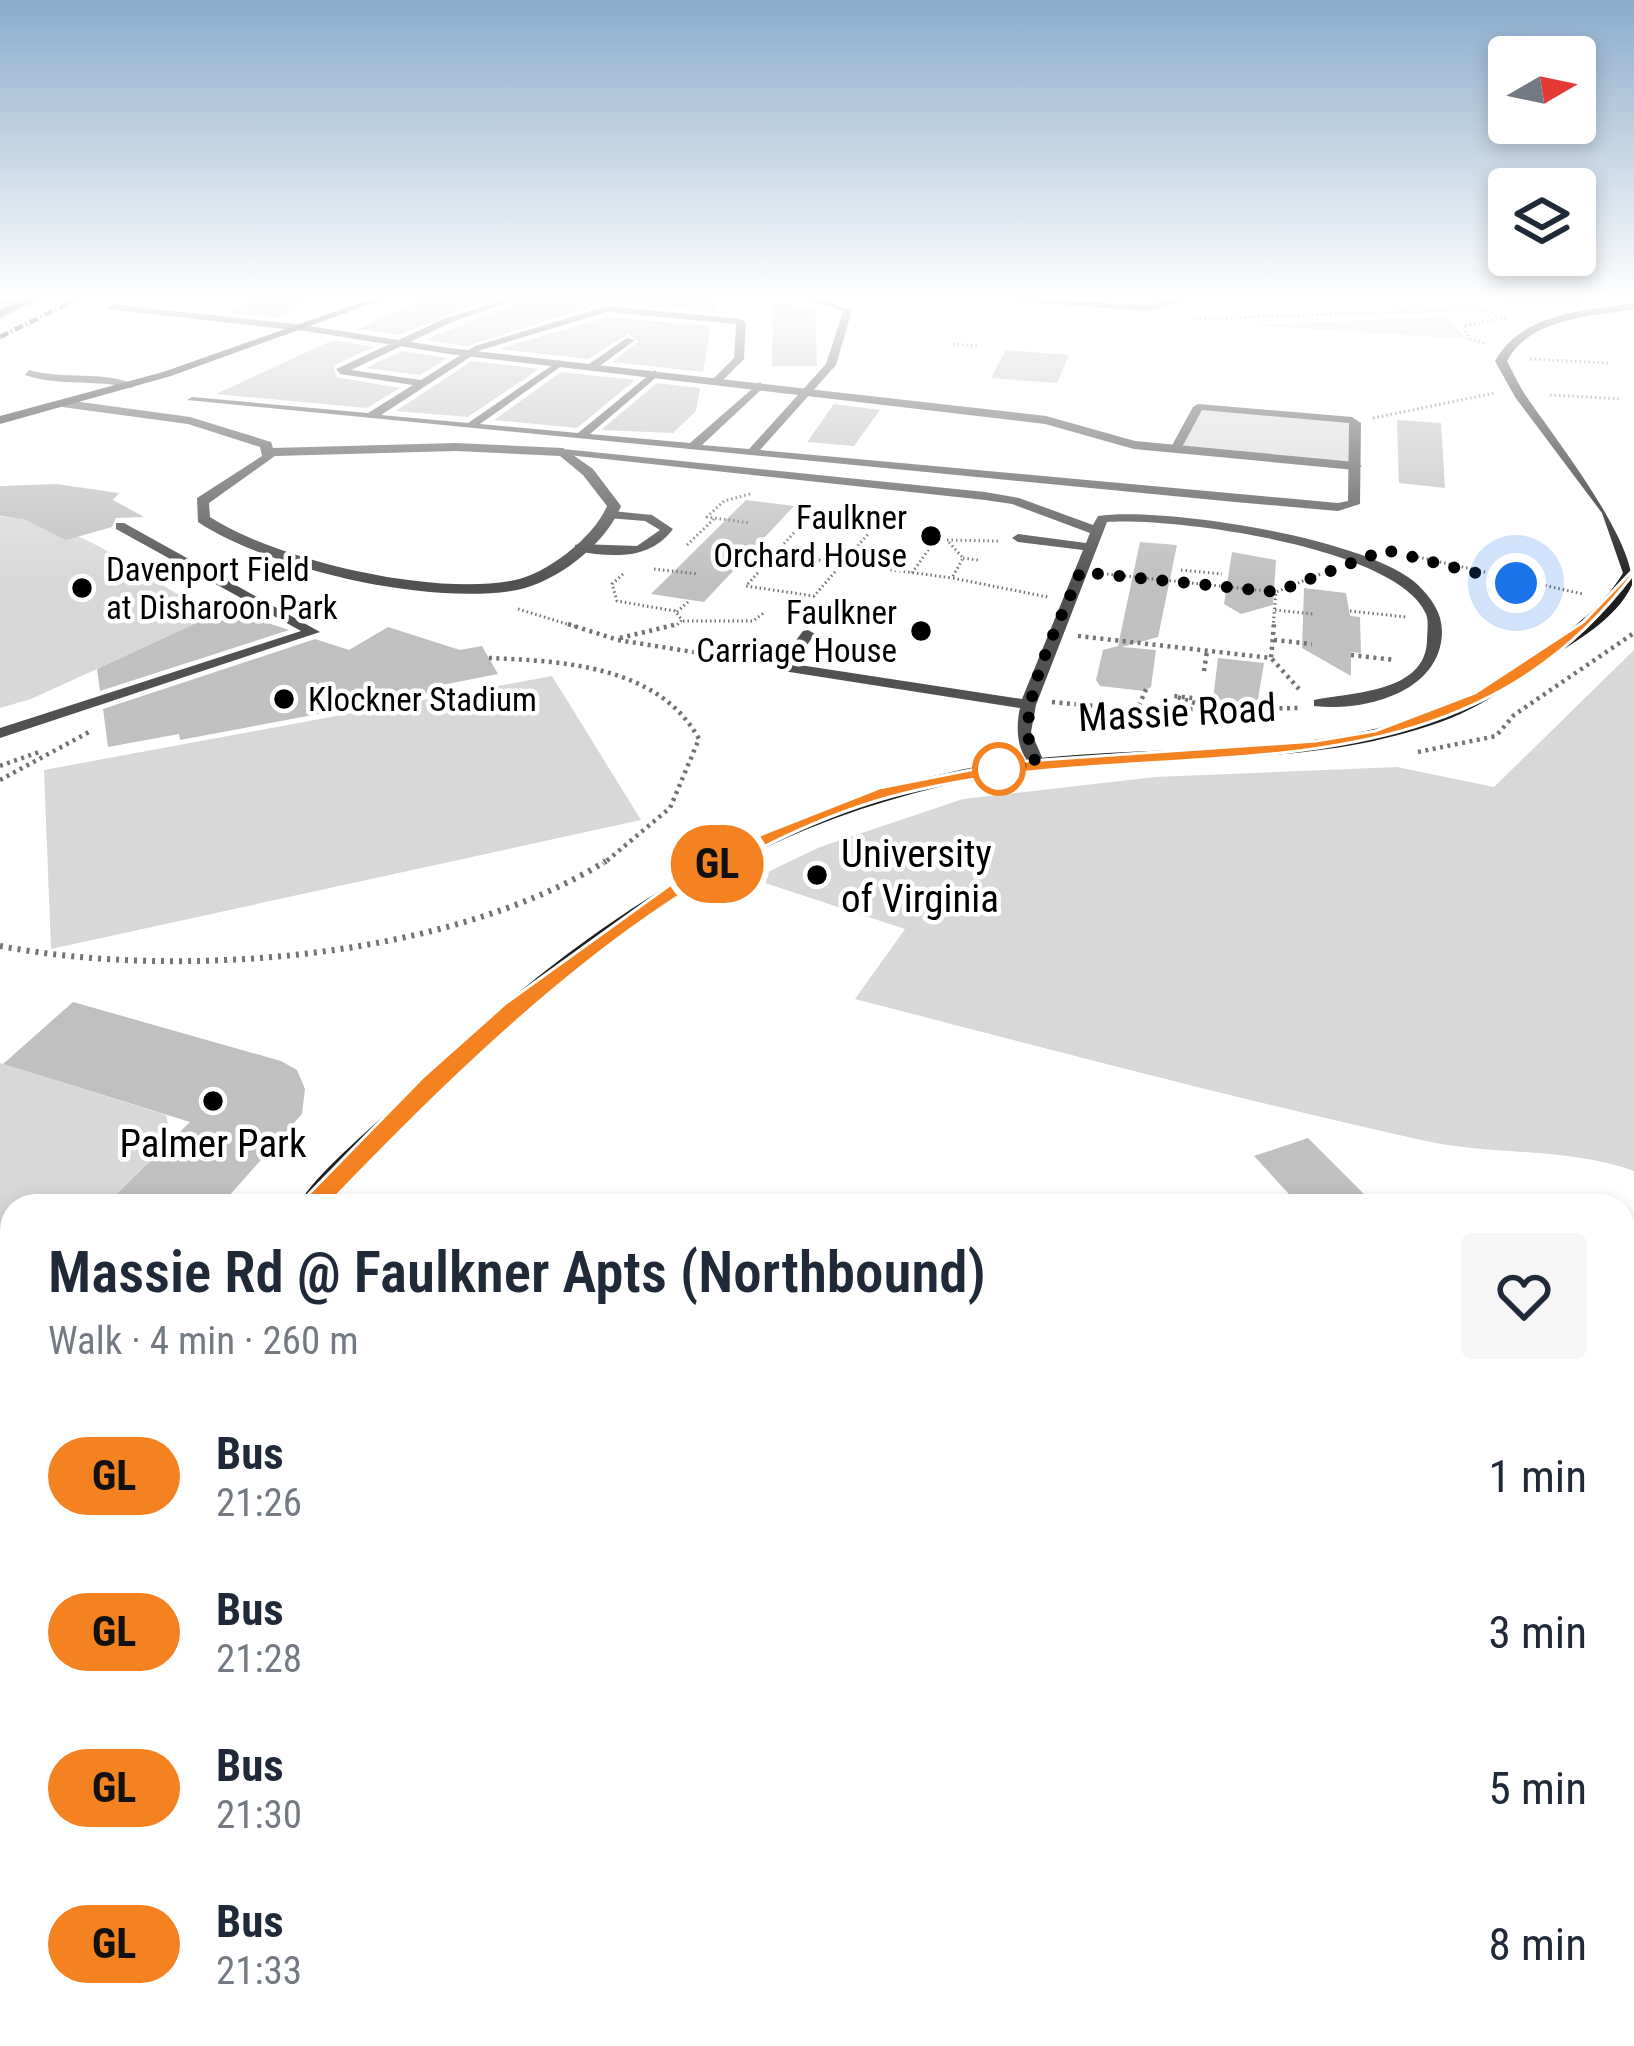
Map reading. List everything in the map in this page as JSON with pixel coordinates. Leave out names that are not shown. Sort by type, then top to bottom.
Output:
[{"type":"street","points":[[0,420],[105,392]]},
{"type":"street","points":[[824,392],[1046,420],[1115,441],[1355,466]]},
{"type":"street","points":[[1519,392],[1609,513],[1629,578]]},
{"type":"street","points":[[66,404],[190,421],[266,445],[272,452]]},
{"type":"street","points":[[472,447],[563,452],[610,497],[612,515],[580,548],[537,579],[470,590],[309,563],[211,527],[203,519],[202,502],[272,452],[472,447]]},
{"type":"street","name":"Massie Road","points":[[323,1194],[463,1052],[558,974],[699,873],[767,839],[886,792],[1037,764],[1316,746],[1378,736],[1481,696],[1588,626],[1629,578]]},
{"type":"lane","points":[[370,417],[407,392]]},
{"type":"lane","points":[[470,426],[518,392]]},
{"type":"lane","points":[[581,436],[633,392]]},
{"type":"lane","points":[[694,446],[753,392]]},
{"type":"lane","points":[[752,452],[802,392]]},
{"type":"lane","points":[[192,400],[1338,507],[1354,504],[1357,423],[1352,421],[1198,406],[1192,408],[1176,449]]},
{"type":"lane","points":[[563,452],[1015,501],[1094,530]]},
{"type":"lane","points":[[580,548],[650,548],[667,529],[659,521],[612,515]]},
{"type":"lane","points":[[1063,517],[1088,547]]},
{"type":"lane","points":[[1037,764],[1024,732],[1030,702],[1102,519],[1147,519],[1281,536],[1358,558],[1413,589],[1438,634],[1429,664],[1393,688],[1320,703]]},
{"type":"lane","points":[[0,733],[313,632],[120,526]]},
{"type":"lane","points":[[1018,538],[1088,547]]},
{"type":"lane","points":[[808,634],[783,667],[1030,702]]},
{"type":"path","points":[[1352,421],[1411,414],[1487,394]]},
{"type":"path","points":[[1549,395],[1622,399]]},
{"type":"path","points":[[750,523],[707,517],[724,501],[756,492],[774,472]]},
{"type":"path","points":[[800,526],[746,586],[814,596],[892,506],[881,496],[889,484]]},
{"type":"path","points":[[978,560],[962,558],[947,540],[1018,538]]},
{"type":"path","points":[[912,573],[936,539]]},
{"type":"path","points":[[752,551],[952,578],[1069,600]]},
{"type":"path","points":[[1080,572],[1276,592],[1358,558],[1393,551],[1582,595],[1589,582],[1629,578]]},
{"type":"path","points":[[952,578],[962,558]]},
{"type":"path","points":[[640,568],[698,574]]},
{"type":"path","points":[[1178,582],[1181,568],[1222,572],[1220,586]]},
{"type":"path","points":[[631,570],[612,584],[617,601],[677,612]]},
{"type":"path","points":[[470,590],[562,627],[783,667]]},
{"type":"path","points":[[1271,658],[1276,592]]},
{"type":"path","points":[[677,612],[688,602]]},
{"type":"path","points":[[1275,610],[1313,614]]},
{"type":"path","points":[[1350,611],[1434,620]]},
{"type":"path","points":[[677,612],[681,621]]},
{"type":"path","points":[[618,640],[681,621],[753,621],[765,612]]},
{"type":"path","points":[[1030,702],[1137,710],[1194,706],[1256,711],[1312,706],[1271,658],[1058,634]]},
{"type":"path","points":[[1273,640],[1312,644]]},
{"type":"path","points":[[1204,671],[1207,651]]},
{"type":"path","points":[[1352,655],[1429,664]]},
{"type":"path","points":[[0,946],[70,962],[154,967],[292,957],[389,941],[489,913],[560,882],[625,848],[685,788],[699,739],[684,709],[662,694],[599,671],[489,658]]},
{"type":"path","points":[[1137,710],[1148,687]]},
{"type":"path","points":[[1194,706],[1174,696],[1210,700],[1211,694]]},
{"type":"path","points":[[0,766],[105,724]]},
{"type":"path","points":[[0,780],[59,745]]},
{"type":"shaded area","points":[[1200,407],[1351,423],[1349,463],[1182,449]]},
{"type":"shaded area","name":"Davenport Field at Disharoon Park","points":[[0,517],[56,527],[83,539],[213,616],[31,699],[0,708]]},
{"type":"shaded area","points":[[1634,650],[1634,1171],[1583,1158],[1426,1141],[855,999],[905,929],[753,879],[820,847],[963,799],[1155,777],[1397,767],[1494,787]]},
{"type":"shaded area","name":"Klockner Stadium","points":[[552,676],[641,820],[51,949],[44,770]]},
{"type":"shaded area","points":[[0,1063],[166,1115],[171,1140],[116,1194],[0,1194]]},
{"type":"building","points":[[219,392],[393,392],[367,408],[216,394]]},
{"type":"building","points":[[424,392],[504,392],[468,417],[396,411]]},
{"type":"building","points":[[532,392],[620,392],[577,428],[494,420]]},
{"type":"building","points":[[646,392],[699,392],[696,411],[673,433],[601,430]]},
{"type":"building","points":[[834,404],[880,410],[854,446],[807,442]]},
{"type":"building","points":[[1397,420],[1441,423],[1445,488],[1399,483]]},
{"type":"building","name":"Davenport Field at Disharoon Park","points":[[56,484],[119,493],[113,500],[144,517],[116,518],[112,527],[66,540],[24,519],[0,516],[0,486]]},
{"type":"building","points":[[746,500],[794,506],[704,602],[651,594]]},
{"type":"building","points":[[1140,542],[1177,545],[1158,637],[1122,647],[1156,650],[1151,687],[1144,691],[1100,686],[1096,680],[1103,650],[1118,646]]},
{"type":"building","points":[[1232,552],[1276,560],[1273,605],[1241,614],[1224,604]]},
{"type":"building","points":[[1304,588],[1346,593],[1350,616],[1360,617],[1361,653],[1351,652],[1351,676],[1302,648]]},
{"type":"building","points":[[227,609],[289,630],[100,691],[97,669]]},
{"type":"building","name":"Klockner Stadium","points":[[388,627],[460,650],[482,646],[498,674],[442,685],[441,691],[180,740],[179,734],[108,747],[103,709],[315,639],[349,650]]},
{"type":"building","points":[[1218,658],[1264,663],[1257,705],[1213,700]]},
{"type":"building","name":"Palmer Park","points":[[73,1002],[281,1061],[297,1070],[305,1089],[302,1114],[231,1194],[116,1194],[190,1122],[3,1064]]},
{"type":"building","points":[[1308,1138],[1364,1194],[1289,1194],[1254,1156]]},
{"type":"bus line","name":"GL","points":[[323,1194],[463,1052],[514,1009],[699,873],[767,839],[886,792],[1011,767],[1316,746],[1378,736],[1448,713],[1481,696],[1588,626],[1634,573]]},
{"type":"place","name":"Faulkner Orchard House","points":[[931,536]]},
{"type":"place","name":"Davenport Field at Disharoon Park","points":[[82,588]]},
{"type":"place","name":"Faulkner Carriage House","points":[[921,631]]},
{"type":"place","name":"Klockner Stadium","points":[[284,699]]},
{"type":"place","name":"University of Virginia","points":[[817,875]]},
{"type":"place","name":"Palmer Park","points":[[213,1101]]},
{"type":"route","points":[[999,769],[1037,764],[1024,732],[1028,705],[1080,572],[1276,592],[1385,550],[1516,583]]}]
